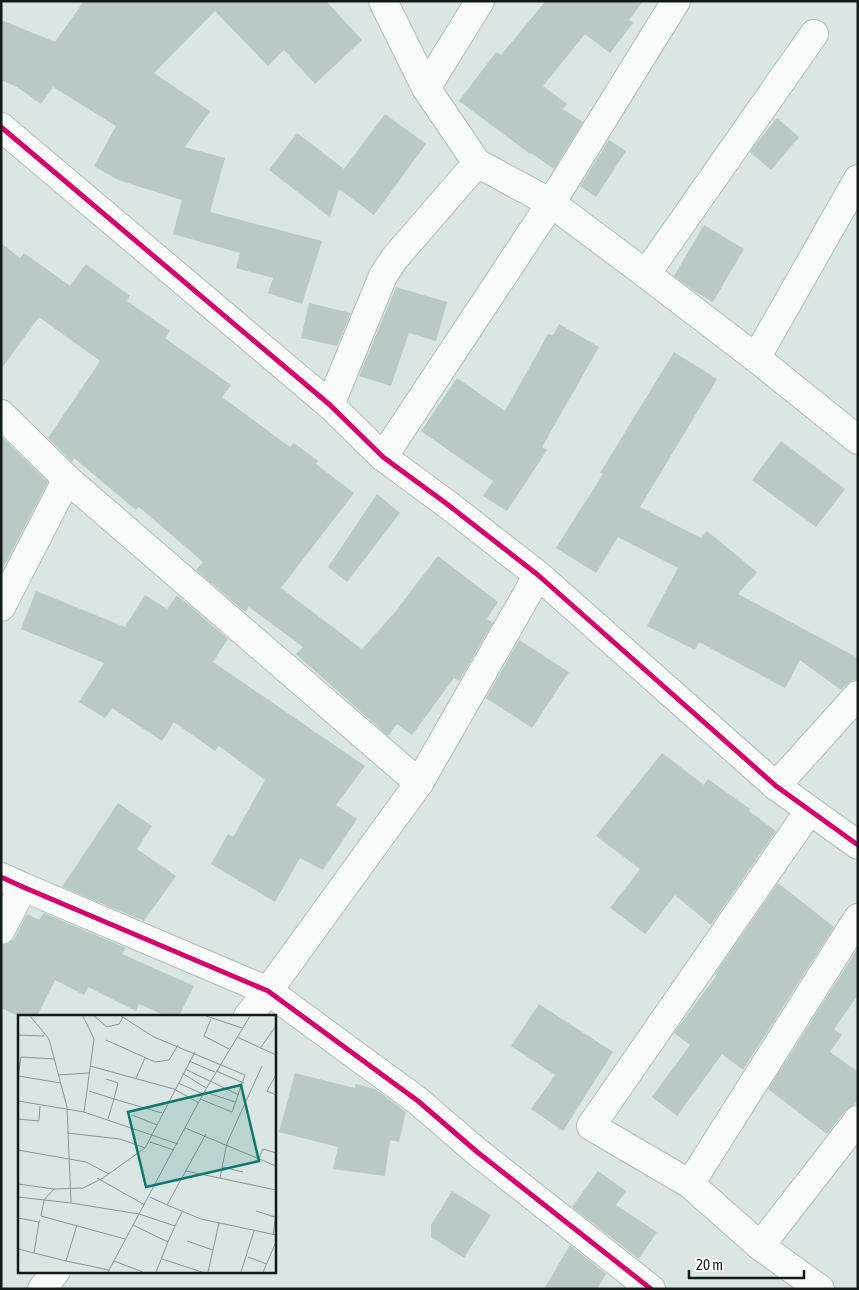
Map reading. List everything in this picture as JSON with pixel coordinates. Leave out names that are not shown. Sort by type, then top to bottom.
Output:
[{"type":"street","points":[[384,1],[426,88],[476,163],[551,203],[756,358],[858,440]]},
{"type":"street","points":[[426,88],[480,1]]},
{"type":"street","points":[[384,457],[551,203],[676,1]]},
{"type":"street","points":[[646,274],[814,34]]},
{"type":"street","points":[[1,127],[330,405],[384,457],[538,576],[776,786],[858,845]]},
{"type":"street","points":[[330,405],[383,276],[394,259],[476,163]]},
{"type":"street","points":[[756,358],[858,179]]},
{"type":"street","points":[[1,414],[67,479],[419,783]]},
{"type":"street","points":[[1,608],[67,479]]},
{"type":"street","points":[[249,1015],[268,992],[419,783],[538,576]]},
{"type":"street","points":[[776,786],[858,695]]},
{"type":"street","points":[[809,811],[591,1126],[690,1184],[760,1246],[820,1289]]},
{"type":"street","points":[[1,930],[12,882],[268,992],[418,1100],[476,1151],[651,1289]]},
{"type":"street","points":[[690,1184],[858,918]]},
{"type":"street","points":[[760,1246],[858,1120]]},
{"type":"street","points":[[42,1289],[55,1272]]},
{"type":"building","points":[[84,1],[326,1],[362,40],[315,84],[284,50],[268,66],[215,11],[154,73],[210,111],[185,147],[225,158],[210,212],[322,241],[302,304],[268,293],[273,278],[236,268],[240,253],[173,234],[182,200],[118,180],[94,166],[116,126],[53,87],[41,104],[17,87],[1,80],[1,20],[55,42]]},
{"type":"building","points":[[541,1],[643,1],[629,20],[633,23],[610,53],[585,34],[543,86],[567,104],[563,109],[583,122],[554,169],[530,154],[459,101],[496,52],[501,55],[544,3]]},
{"type":"building","points":[[385,114],[426,144],[374,215],[339,189],[330,217],[269,170],[297,133],[344,169]]},
{"type":"building","points":[[777,118],[799,137],[771,170],[750,152]]},
{"type":"building","points":[[609,140],[626,151],[596,197],[580,186]]},
{"type":"building","points":[[704,225],[744,249],[713,302],[674,276]]},
{"type":"building","points":[[1,243],[20,258],[24,253],[70,286],[86,264],[130,296],[127,301],[170,331],[165,338],[231,385],[222,397],[290,447],[294,443],[318,461],[316,464],[354,493],[281,588],[362,649],[395,612],[438,556],[498,602],[487,619],[493,623],[459,681],[454,678],[412,735],[397,724],[388,736],[296,654],[303,647],[249,607],[245,612],[196,570],[203,562],[139,507],[136,510],[74,458],[72,462],[48,438],[100,361],[39,317],[1,369]]},
{"type":"building","points":[[396,287],[447,302],[436,341],[409,333],[391,386],[359,376]]},
{"type":"building","points":[[309,303],[351,313],[337,346],[301,338]]},
{"type":"building","points":[[559,324],[599,347],[542,447],[547,450],[507,511],[483,496],[493,481],[421,431],[457,378],[505,411],[548,334],[553,335]]},
{"type":"building","points":[[674,352],[717,379],[640,507],[701,538],[707,531],[757,572],[738,594],[858,658],[858,680],[853,680],[841,690],[800,660],[785,688],[699,642],[695,650],[647,626],[678,568],[618,537],[596,573],[556,548],[603,474],[600,473]]},
{"type":"building","points":[[1,436],[48,482],[1,572]]},
{"type":"building","points":[[781,441],[845,489],[816,527],[752,480]]},
{"type":"building","points":[[377,494],[400,513],[347,582],[328,567]]},
{"type":"building","points":[[36,591],[125,627],[145,595],[167,609],[177,595],[228,639],[213,662],[365,766],[336,805],[357,819],[323,870],[300,858],[275,902],[211,864],[228,834],[233,837],[265,780],[219,746],[215,751],[174,722],[162,741],[112,708],[105,718],[79,702],[104,663],[21,629]]},
{"type":"building","points":[[519,640],[569,672],[532,728],[486,698]]},
{"type":"building","points":[[662,753],[704,785],[708,779],[750,809],[749,811],[776,831],[711,925],[675,895],[645,934],[610,908],[640,869],[596,836]]},
{"type":"building","points":[[118,803],[152,826],[137,849],[176,876],[144,921],[62,887]]},
{"type":"building","points":[[778,883],[834,927],[743,1070],[722,1054],[677,1116],[652,1097],[690,1045],[674,1033],[717,975],[715,974]]},
{"type":"building","points":[[44,913],[126,948],[122,954],[194,986],[180,1015],[164,1015],[139,1004],[136,1011],[88,987],[84,995],[55,980],[38,1015],[18,1016],[1,1008],[1,946],[15,938],[27,914],[39,920]]},
{"type":"building","points":[[858,948],[858,995],[834,1029],[842,1035],[830,1052],[858,1072],[858,1100],[846,1110],[827,1134],[768,1089]]},
{"type":"building","points":[[539,1004],[613,1052],[563,1131],[531,1109],[555,1075],[511,1046]]},
{"type":"building","points":[[295,1073],[355,1088],[356,1084],[375,1089],[406,1112],[399,1142],[390,1140],[385,1176],[333,1169],[338,1147],[279,1132]]},
{"type":"building","points":[[598,1171],[626,1191],[616,1205],[657,1232],[639,1259],[572,1207]]},
{"type":"building","points":[[452,1191],[491,1215],[464,1258],[431,1237],[431,1225]]},
{"type":"building","points":[[570,1245],[606,1274],[597,1289],[544,1289]]},
{"type":"cycle path","points":[[1,127],[330,405],[383,457],[538,575],[776,786],[858,845]]},
{"type":"cycle path","points":[[1,877],[268,991],[418,1101],[476,1151],[651,1289]]}]
